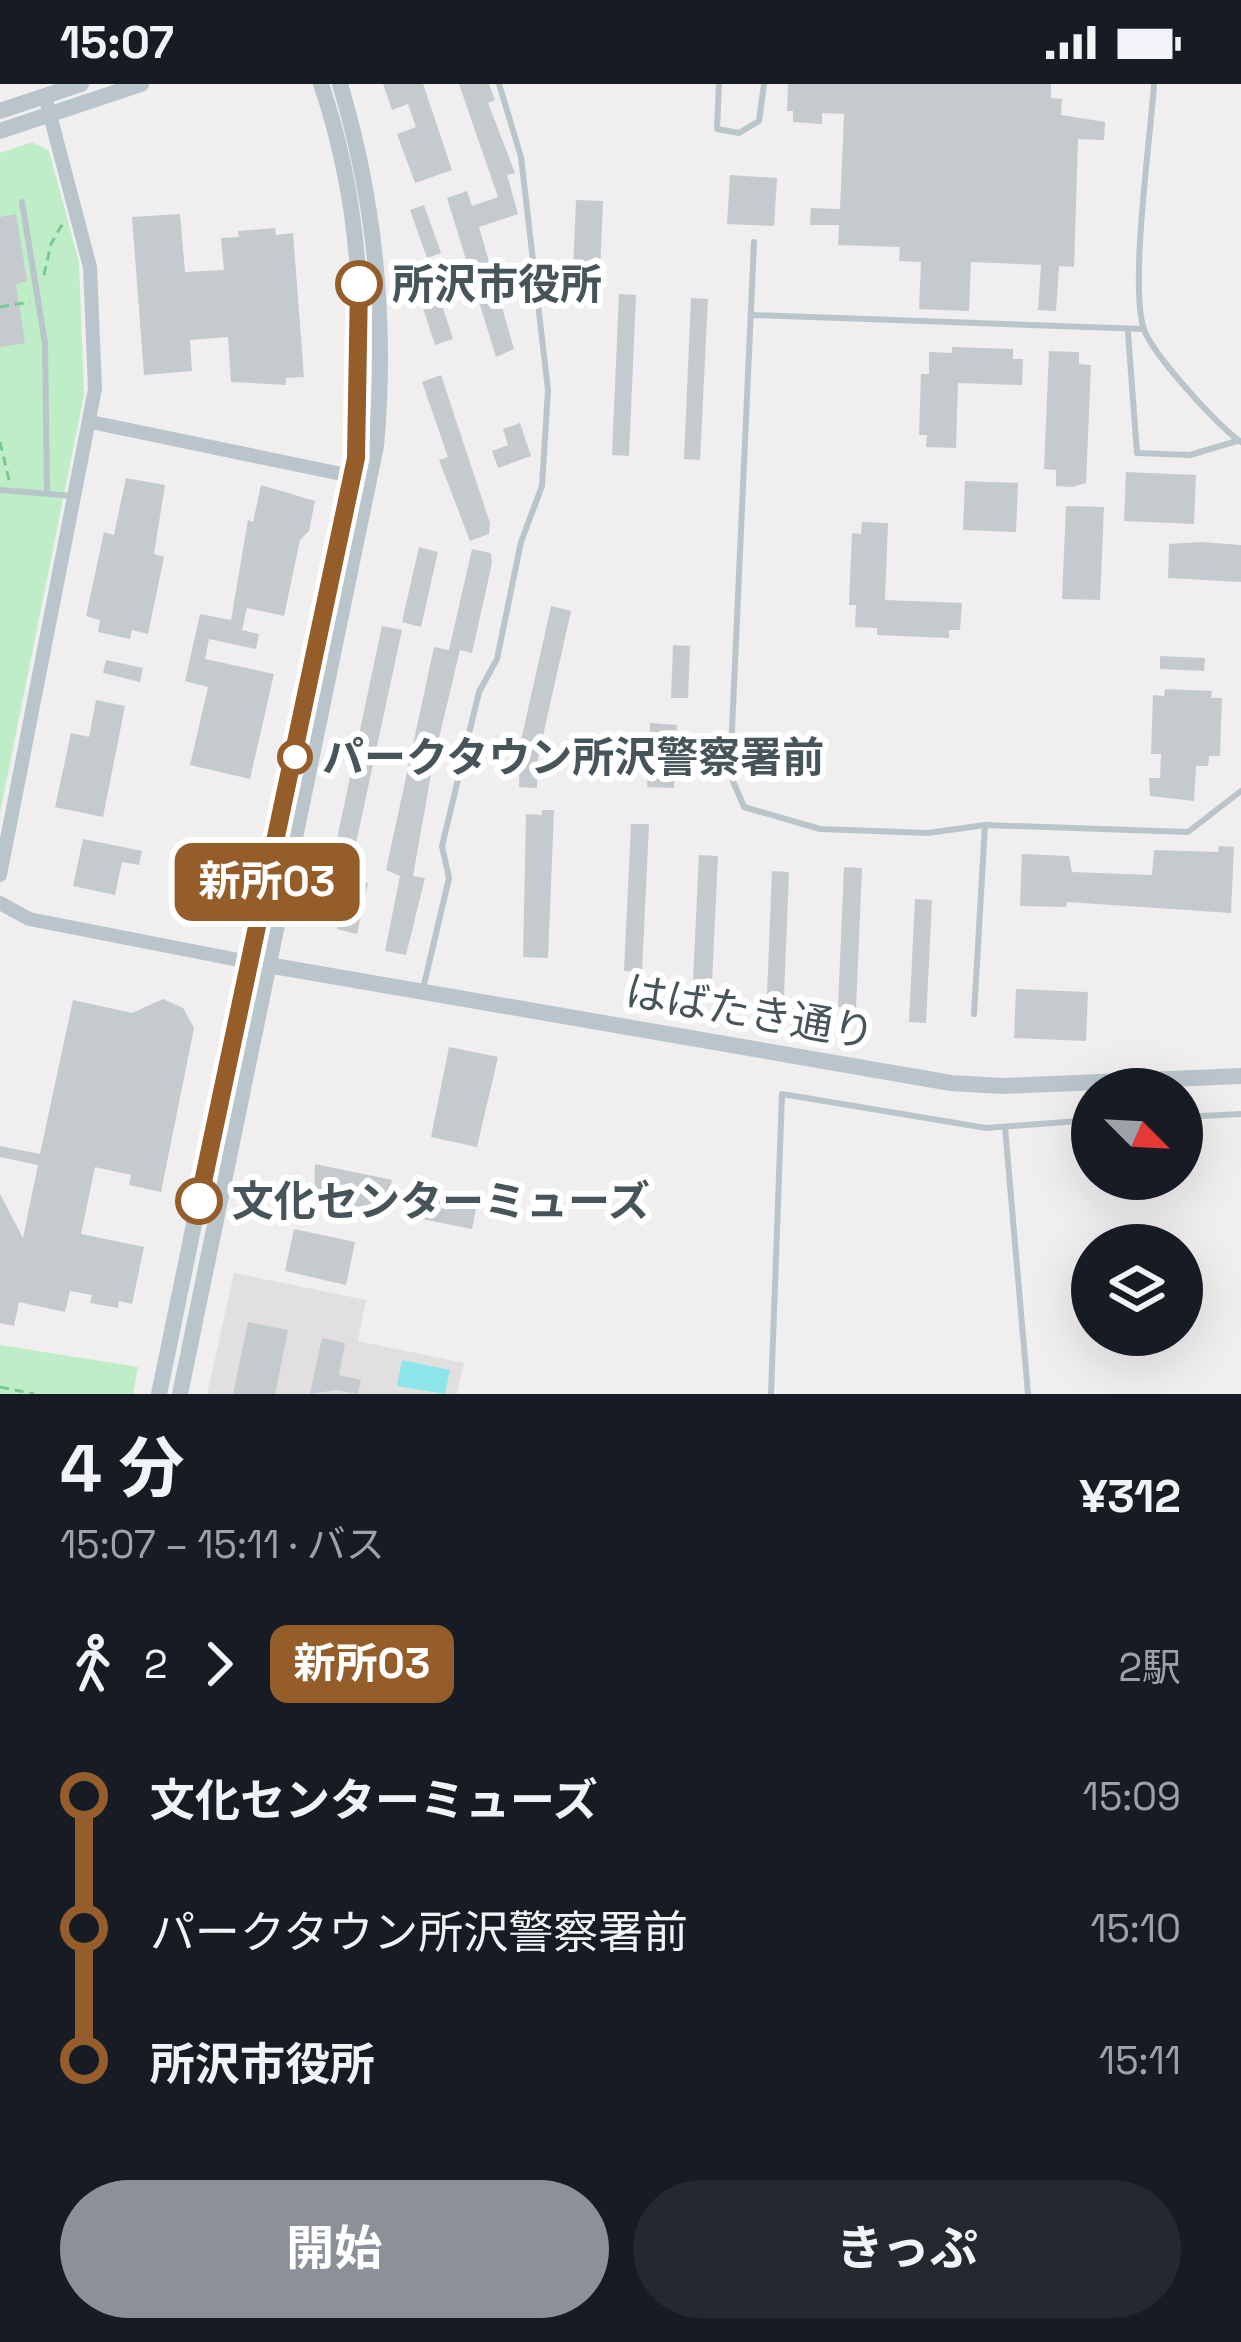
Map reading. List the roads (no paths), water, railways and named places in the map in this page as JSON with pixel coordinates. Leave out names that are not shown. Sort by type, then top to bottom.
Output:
[{"type":"street","points":[[0,131],[81,84]]},
{"type":"street","points":[[0,111],[141,84]]},
{"type":"street","points":[[159,1394],[249,962],[361,477],[359,283],[344,174],[321,84]]},
{"type":"street","points":[[180,1394],[272,965],[380,371],[378,290],[368,203],[340,84]]},
{"type":"street","points":[[0,875],[77,497],[95,374],[90,268],[48,105]]},
{"type":"street","points":[[91,422],[361,477]]},
{"type":"street","points":[[0,903],[19,916],[249,962]]},
{"type":"street","name":"はばたき通り","points":[[249,962],[963,1084],[1241,1076]]},
{"type":"lane","points":[[424,989],[449,878],[442,846],[479,692],[497,658],[521,542],[542,486],[548,390],[521,157],[499,84]]},
{"type":"lane","points":[[719,84],[717,129],[739,134],[759,121],[764,84]]},
{"type":"lane","points":[[1128,333],[1137,453],[1190,455],[1239,442],[1144,329],[1140,289],[1154,84]]},
{"type":"lane","points":[[22,202],[45,343],[47,491]]},
{"type":"lane","points":[[754,242],[730,774],[736,796],[758,815],[820,829],[928,833],[985,825],[1188,832],[1241,790]]},
{"type":"lane","points":[[751,315],[1128,333],[1144,329]]},
{"type":"lane","points":[[0,490],[77,497]]},
{"type":"lane","points":[[974,1014],[985,825]]},
{"type":"lane","points":[[771,1394],[782,1094],[910,1118],[1005,1126],[1071,1121]]},
{"type":"lane","points":[[1203,1116],[1241,1114]]},
{"type":"lane","points":[[1005,1126],[1028,1394]]},
{"type":"water","points":[[402,1360],[450,1370],[445,1394],[397,1386]]},
{"type":"place","name":"所沢市役所","points":[[359,284]]},
{"type":"place","name":"パークタウン所沢警察署前","points":[[295,757]]},
{"type":"place","name":"文化センターミューズ","points":[[199,1201]]}]
